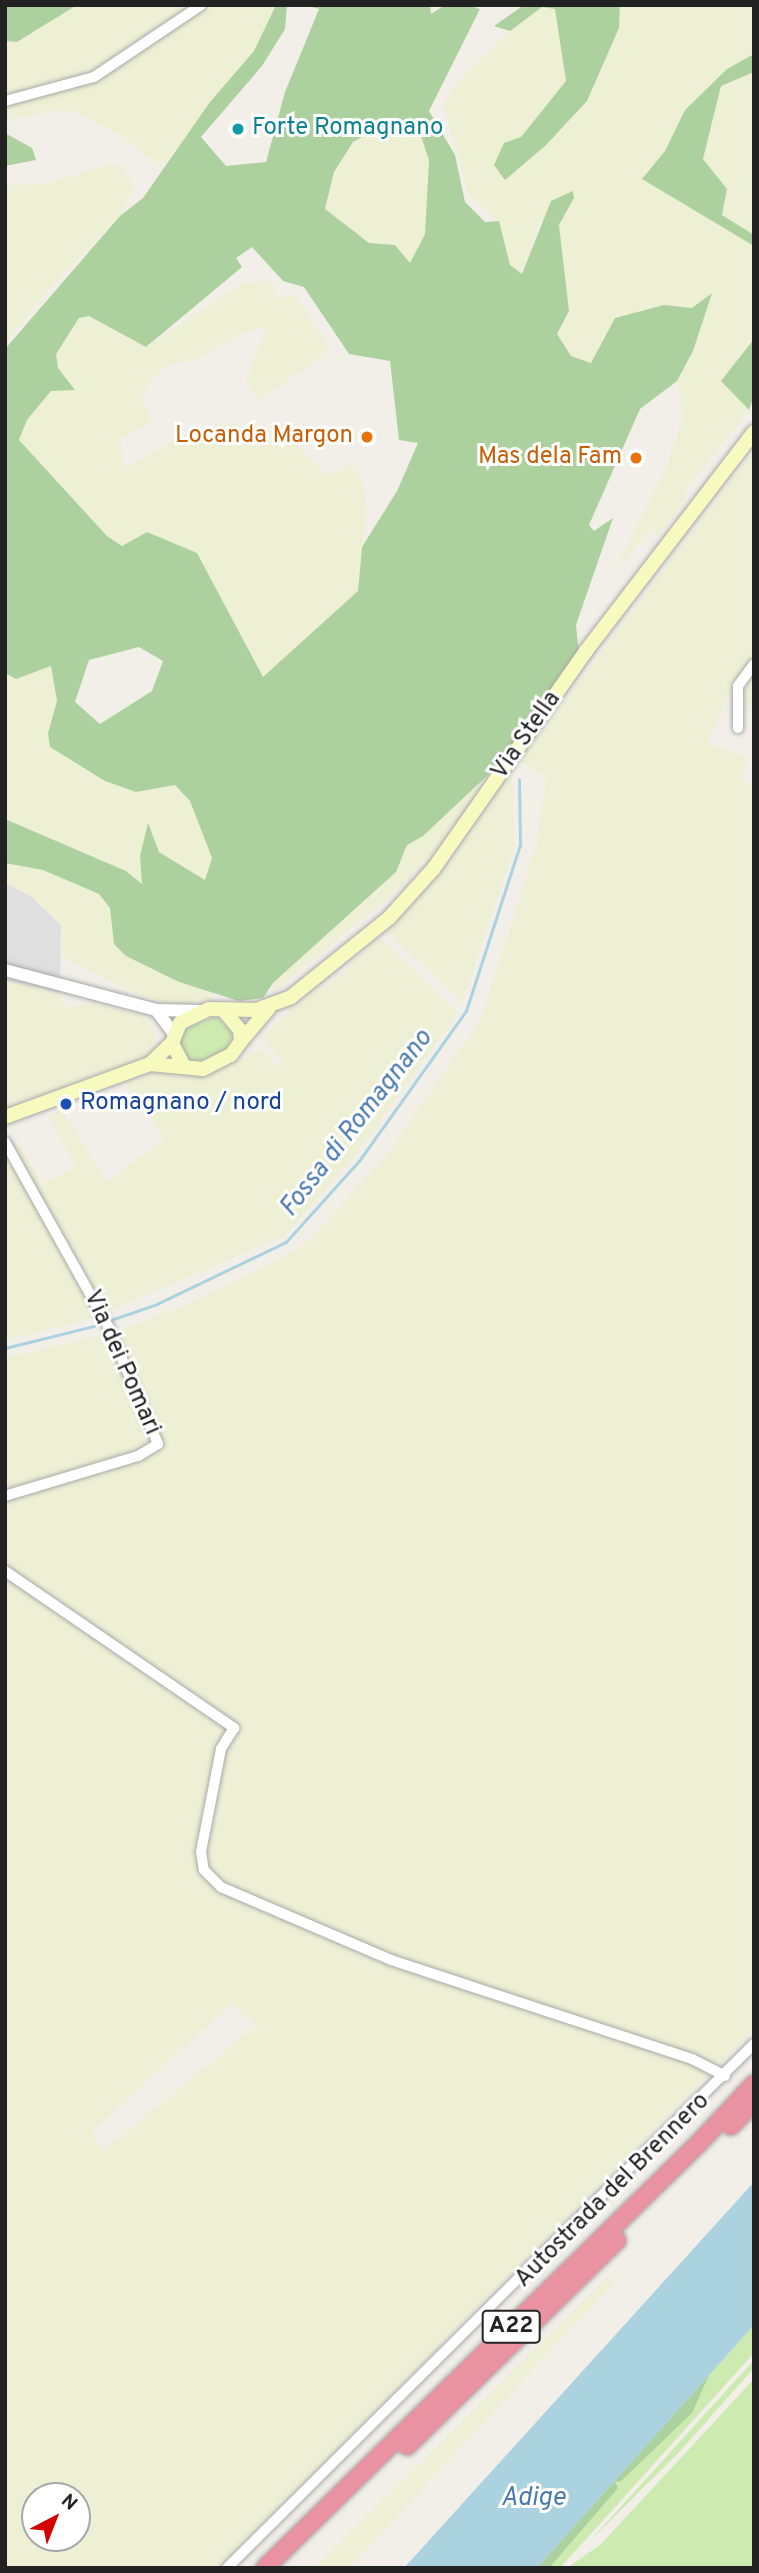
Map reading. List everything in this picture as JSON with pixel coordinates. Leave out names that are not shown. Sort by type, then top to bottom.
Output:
[{"type":"highway","name":"Autostrada del Brennero","points":[[265,2568],[699,2143],[754,2084]]},
{"type":"highway","name":"Autostrada del Brennero","points":[[281,2568],[754,2102]]},
{"type":"main road","name":"Via Stella","points":[[224,1011],[269,1008],[292,997],[363,942],[434,868],[586,651],[754,432]]},
{"type":"main road","name":"Via Stella","points":[[241,1041],[269,1008]]},
{"type":"main road","points":[[5,1117],[150,1064],[203,1069],[218,1063],[237,1051],[241,1041],[236,1022],[224,1011],[200,1012],[180,1023],[173,1038],[150,1064]]},
{"type":"main road","points":[[173,1038],[184,1066]]},
{"type":"street","points":[[5,101],[94,76],[201,5]]},
{"type":"street","points":[[738,727],[738,686],[754,664]]},
{"type":"street","points":[[5,970],[156,1010],[200,1012]]},
{"type":"street","points":[[156,1010],[173,1038]]},
{"type":"street","name":"Via dei Pomari","points":[[5,1142],[102,1314],[158,1444],[138,1456],[5,1496]]},
{"type":"street","points":[[5,1571],[234,1728],[221,1749],[201,1852],[204,1870],[221,1887],[391,1960],[692,2059],[725,2076]]},
{"type":"street","points":[[227,2568],[725,2076],[754,2044]]},
{"type":"shaded area","points":[[5,882],[32,897],[61,925],[60,993],[5,981]]},
{"type":"green space","points":[[5,5],[77,5],[17,42],[5,41]]},
{"type":"green space","points":[[77,5],[276,5],[254,51],[162,167],[124,138],[80,114],[59,110],[5,121],[5,41],[17,42]]},
{"type":"green space","points":[[276,5],[287,5],[285,29],[262,66],[201,137],[226,166],[266,162],[285,92],[319,9],[305,5],[430,5],[431,14],[445,5],[467,5],[480,9],[429,111],[455,155],[465,202],[485,222],[499,221],[510,265],[522,274],[551,201],[573,191],[574,198],[559,225],[569,311],[557,334],[571,356],[591,363],[615,318],[664,305],[692,308],[712,293],[693,351],[677,381],[640,409],[589,525],[594,531],[613,518],[576,625],[579,656],[506,758],[423,836],[407,845],[396,872],[273,983],[263,998],[239,1001],[179,982],[126,956],[114,944],[110,908],[99,894],[43,870],[5,863],[5,819],[126,871],[142,884],[140,856],[148,823],[159,852],[205,880],[212,858],[190,801],[175,785],[136,792],[105,781],[50,747],[48,733],[57,701],[51,666],[16,679],[5,673],[5,349],[120,216],[143,198],[210,102],[254,51]],"holes":[[[390,122],[419,130],[429,160],[425,234],[410,263],[395,245],[369,243],[325,209],[334,172],[353,142]],[[252,247],[283,281],[304,287],[349,354],[390,361],[399,440],[418,443],[397,491],[362,547],[358,591],[263,677],[197,553],[147,532],[122,546],[107,536],[19,440],[27,420],[51,391],[75,390],[58,368],[56,354],[79,318],[89,316],[146,347],[242,267],[236,258]],[[139,647],[163,661],[152,691],[100,724],[75,702],[89,660]]]},
{"type":"green space","points":[[524,5],[620,5],[619,28],[587,101],[546,145],[505,180],[494,165],[504,143],[521,137],[566,81],[555,9],[542,7],[510,31],[494,26]]},
{"type":"green space","points":[[620,5],[754,5],[754,54],[727,69],[685,110],[665,151],[643,178],[754,246],[754,339],[722,381],[749,410],[686,489],[687,497],[658,537],[652,528],[615,570],[666,468],[683,417],[677,381],[693,351],[711,294],[692,308],[664,305],[604,335],[591,364],[571,356],[557,334],[569,311],[559,225],[574,198],[539,222],[522,275],[510,265],[499,221],[469,194],[443,104],[465,73],[510,31],[542,7],[556,9],[566,82],[521,137],[505,179],[546,145],[587,101],[619,28]]},
{"type":"green space","points":[[754,54],[754,72],[721,86],[703,159],[727,189],[722,215],[754,235],[754,246],[642,179],[665,151],[685,110],[727,69]]},
{"type":"green space","points":[[754,72],[754,235],[722,215],[703,159],[721,86]]},
{"type":"green space","points":[[390,122],[419,129],[429,160],[425,234],[410,264],[395,245],[369,243],[325,209],[334,172],[353,141]]},
{"type":"green space","points":[[5,133],[32,148],[36,160],[5,166]]},
{"type":"green space","points":[[110,164],[120,167],[135,185],[120,216],[47,291],[5,344],[5,185],[46,184]]},
{"type":"green space","points":[[268,281],[279,300],[294,293],[330,350],[260,400],[246,382],[266,327],[246,332],[193,361],[174,363],[156,374],[142,394],[151,422],[120,439],[124,469],[197,428],[234,424],[251,441],[288,438],[328,476],[351,464],[363,483],[366,509],[358,591],[263,678],[147,532],[122,546],[107,536],[19,440],[27,421],[51,391],[56,354],[79,318],[89,316],[147,347],[243,283]]},
{"type":"green space","points":[[754,339],[754,396],[749,410],[721,381]]},
{"type":"green space","points":[[754,451],[754,712],[731,690],[707,744],[749,757],[741,778],[754,786],[754,2029],[218,2568],[5,2568],[5,1358],[113,1332],[189,1304],[272,1263],[301,1247],[384,1159],[481,1019],[537,843],[546,777],[520,760]],"holes":[[[232,2003],[257,2025],[104,2150],[91,2132]]]},
{"type":"green space","points":[[51,666],[57,701],[48,733],[105,781],[136,792],[174,785],[190,801],[207,840],[212,858],[206,881],[159,852],[148,824],[140,856],[143,885],[125,871],[5,819],[5,673],[16,679]]},
{"type":"green space","points":[[512,771],[514,849],[462,1002],[387,932],[453,859]]},
{"type":"green space","points":[[485,773],[491,776],[428,863],[424,859],[400,888],[274,992],[273,983],[396,872],[407,845],[436,824]]},
{"type":"green space","points":[[5,863],[43,870],[99,894],[110,908],[114,944],[126,956],[179,982],[215,992],[211,999],[179,1006],[142,996],[63,957],[61,925],[32,897],[5,882]]},
{"type":"green space","points":[[379,938],[458,1012],[353,1158],[284,1236],[91,1319],[5,1340],[5,1147],[18,1143],[42,1184],[76,1167],[49,1117],[61,1109],[107,1182],[165,1138],[125,1082],[153,1073],[212,1075],[261,1049],[277,1067],[283,1061],[262,1036],[318,987],[322,991]]},
{"type":"green space","points":[[5,981],[60,993],[66,1009],[87,1002],[144,1016],[156,1034],[155,1048],[148,1056],[5,1109]]},
{"type":"green space","points":[[216,1016],[233,1033],[227,1052],[197,1063],[188,1060],[178,1044],[181,1031]]},
{"type":"green space","points":[[609,2276],[615,2281],[349,2568],[313,2568]]},
{"type":"green space","points":[[754,2325],[754,2353],[560,2568],[537,2568]]},
{"type":"green space","points":[[754,2360],[754,2368],[681,2450],[587,2544]]},
{"type":"green space","points":[[709,2375],[692,2413],[620,2482],[615,2481],[618,2488],[549,2568],[537,2568]]},
{"type":"green space","points":[[754,2379],[754,2568],[567,2568],[601,2544]]},
{"type":"water","name":"Adige","points":[[754,2182],[754,2325],[537,2568],[404,2568]]},
{"type":"waterway","name":"Fossa di Romagnano","points":[[108,1321],[157,1304],[286,1242],[359,1161],[466,1011],[520,845],[519,780]]},
{"type":"waterway","name":"Fossa di Romagnano","points":[[5,1348],[102,1324]]},
{"type":"place","name":"Forte Romagnano","points":[[238,129]]},
{"type":"place","name":"Locanda Margon","points":[[367,437]]},
{"type":"place","name":"Mas dela Fam","points":[[636,458]]},
{"type":"place","name":"Romagnano / nord","points":[[66,1104]]}]
